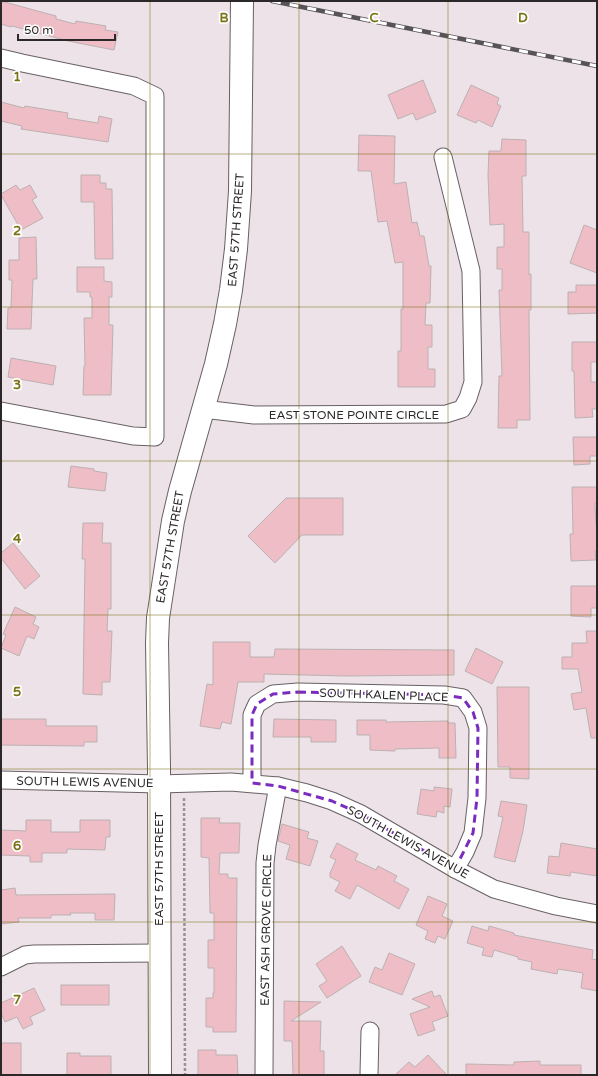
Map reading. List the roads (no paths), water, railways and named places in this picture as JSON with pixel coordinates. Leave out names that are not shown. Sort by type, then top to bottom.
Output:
[{"type":"main road","name":"EAST 57TH STREET","points":[[160,1075],[157,643],[161,599],[173,521],[225,324],[236,249],[240,191],[242,1]]},
{"type":"street","points":[[1,58],[134,86],[155,96],[155,437],[133,436],[1,411]]},
{"type":"street","name":"EAST STONE POINTE CIRCLE","points":[[203,409],[254,415],[446,414],[462,409],[468,398],[473,382],[471,271],[443,157]]},
{"type":"street","name":"SOUTH KALEN PLACE","points":[[252,783],[252,715],[257,704],[273,694],[298,692],[444,695],[463,698],[474,712],[478,728],[477,798],[474,833],[455,869]]},
{"type":"street","name":"SOUTH LEWIS AVENUE","points":[[1,780],[159,784],[252,783],[278,786],[320,797],[361,814],[455,869],[494,889],[556,906],[597,914]]},
{"type":"street","name":"EAST ASH GROVE CIRCLE","points":[[264,1075],[265,863],[278,786]]},
{"type":"street","points":[[1,967],[25,955],[34,954],[159,953]]},
{"type":"street","points":[[369,1075],[370,1031]]},
{"type":"railway","points":[[272,1],[597,66]]}]
